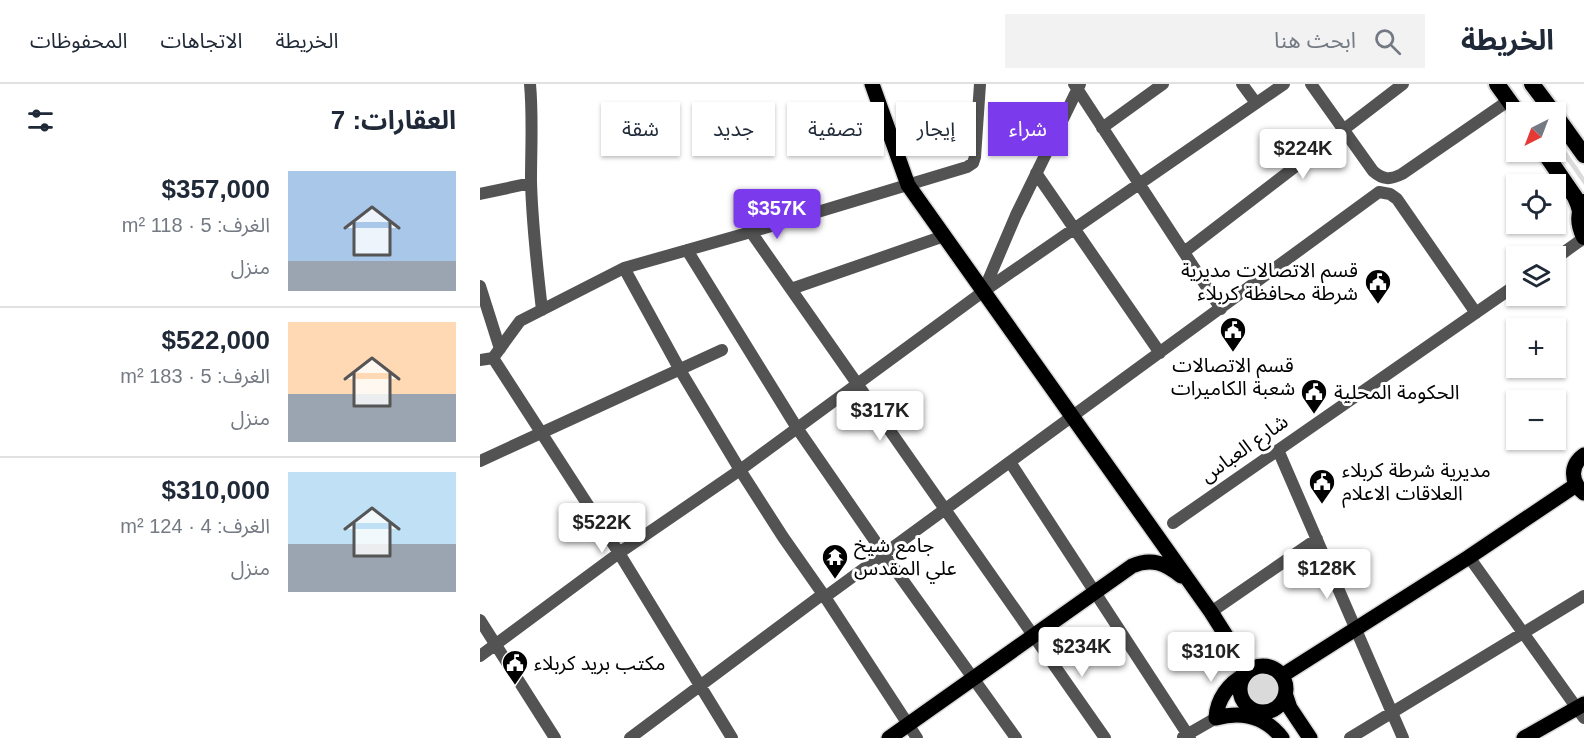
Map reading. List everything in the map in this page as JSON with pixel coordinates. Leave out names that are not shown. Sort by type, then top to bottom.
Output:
[{"type":"highway","points":[[1508,96],[1517,96],[1522,92],[1533,91],[1535,88],[1545,102]]},
{"type":"highway","points":[[1566,131],[1584,156]]},
{"type":"highway","points":[[1551,162],[1578,204],[1582,206],[1578,220],[1584,237]]},
{"type":"main road","points":[[872,84],[908,185],[1211,612],[1237,653],[1244,669],[1245,674],[1241,681],[1241,694],[1247,705],[1252,709],[1272,711],[1286,696],[1286,682],[1274,668],[1264,665],[1254,667],[1245,674],[1236,680],[1225,692],[1218,706],[1216,718],[1239,714],[1251,716],[1272,727],[1282,738]]},
{"type":"main road","points":[[1282,675],[1580,489],[1573,472],[1578,460],[1584,454]]},
{"type":"main road","points":[[889,738],[1132,566],[1150,561],[1158,562],[1181,576],[1194,589]]},
{"type":"main road","points":[[1286,696],[1290,708],[1310,738]]},
{"type":"main road","points":[[1524,738],[1582,710]]},
{"type":"street","points":[[530,84],[531,183],[542,310]]},
{"type":"street","points":[[480,360],[496,353],[520,321],[624,268],[752,232],[973,163],[980,84]]},
{"type":"street","points":[[1102,128],[1163,84]]},
{"type":"street","points":[[1242,84],[1256,103]]},
{"type":"street","points":[[480,656],[619,553],[740,470],[984,291],[1284,84]]},
{"type":"street","points":[[1311,84],[1373,171],[1381,178],[1390,179],[1402,174],[1508,96]]},
{"type":"street","points":[[1184,252],[1403,84]]},
{"type":"street","points":[[1077,86],[1221,309]]},
{"type":"street","points":[[984,291],[1016,215],[1077,86]]},
{"type":"street","points":[[1036,173],[1160,353]]},
{"type":"street","points":[[480,194],[531,183]]},
{"type":"street","points":[[630,738],[1376,194],[1382,192],[1397,199],[1476,313]]},
{"type":"street","points":[[752,232],[1105,738]]},
{"type":"street","points":[[791,289],[944,236]]},
{"type":"street","points":[[1566,250],[1584,237]]},
{"type":"street","points":[[687,250],[797,428],[1016,738]]},
{"type":"street","points":[[624,268],[740,470],[917,738]]},
{"type":"street","points":[[480,286],[496,353],[541,433],[619,553],[732,738]]},
{"type":"street","name":"شارع العباس","points":[[1173,523],[1506,292]]},
{"type":"street","points":[[480,460],[722,350]]},
{"type":"street","points":[[1278,450],[1403,738]]},
{"type":"street","points":[[1010,462],[1187,737],[1216,718]]},
{"type":"street","points":[[1211,612],[1317,539]]},
{"type":"street","points":[[1469,557],[1582,710]]},
{"type":"street","points":[[1350,738],[1584,596]]},
{"type":"street","points":[[480,620],[555,738]]},
{"type":"shaded area","points":[[1566,151],[1584,177],[1584,185],[1566,159]]},
{"type":"shaded area","points":[[1263,672],[1275,677],[1280,689],[1275,701],[1263,706],[1251,701],[1246,689],[1251,677]]},
{"type":"place","name":"قسم الاتصالات مديرية شرطة محافظة كربلاء","points":[[1378,305]]},
{"type":"place","name":"قسم الاتصالات شعبة الكاميرات","points":[[1233,353]]},
{"type":"place","name":"الحكومة المحلية","points":[[1314,415]]},
{"type":"place","name":"مديرية شرطة كربلاء العلاقات الاعلام","points":[[1322,505]]},
{"type":"place","name":"جامع شيخ علي المقدس","points":[[835,580]]},
{"type":"place","name":"مكتب بريد كربلاء","points":[[515,686]]}]
